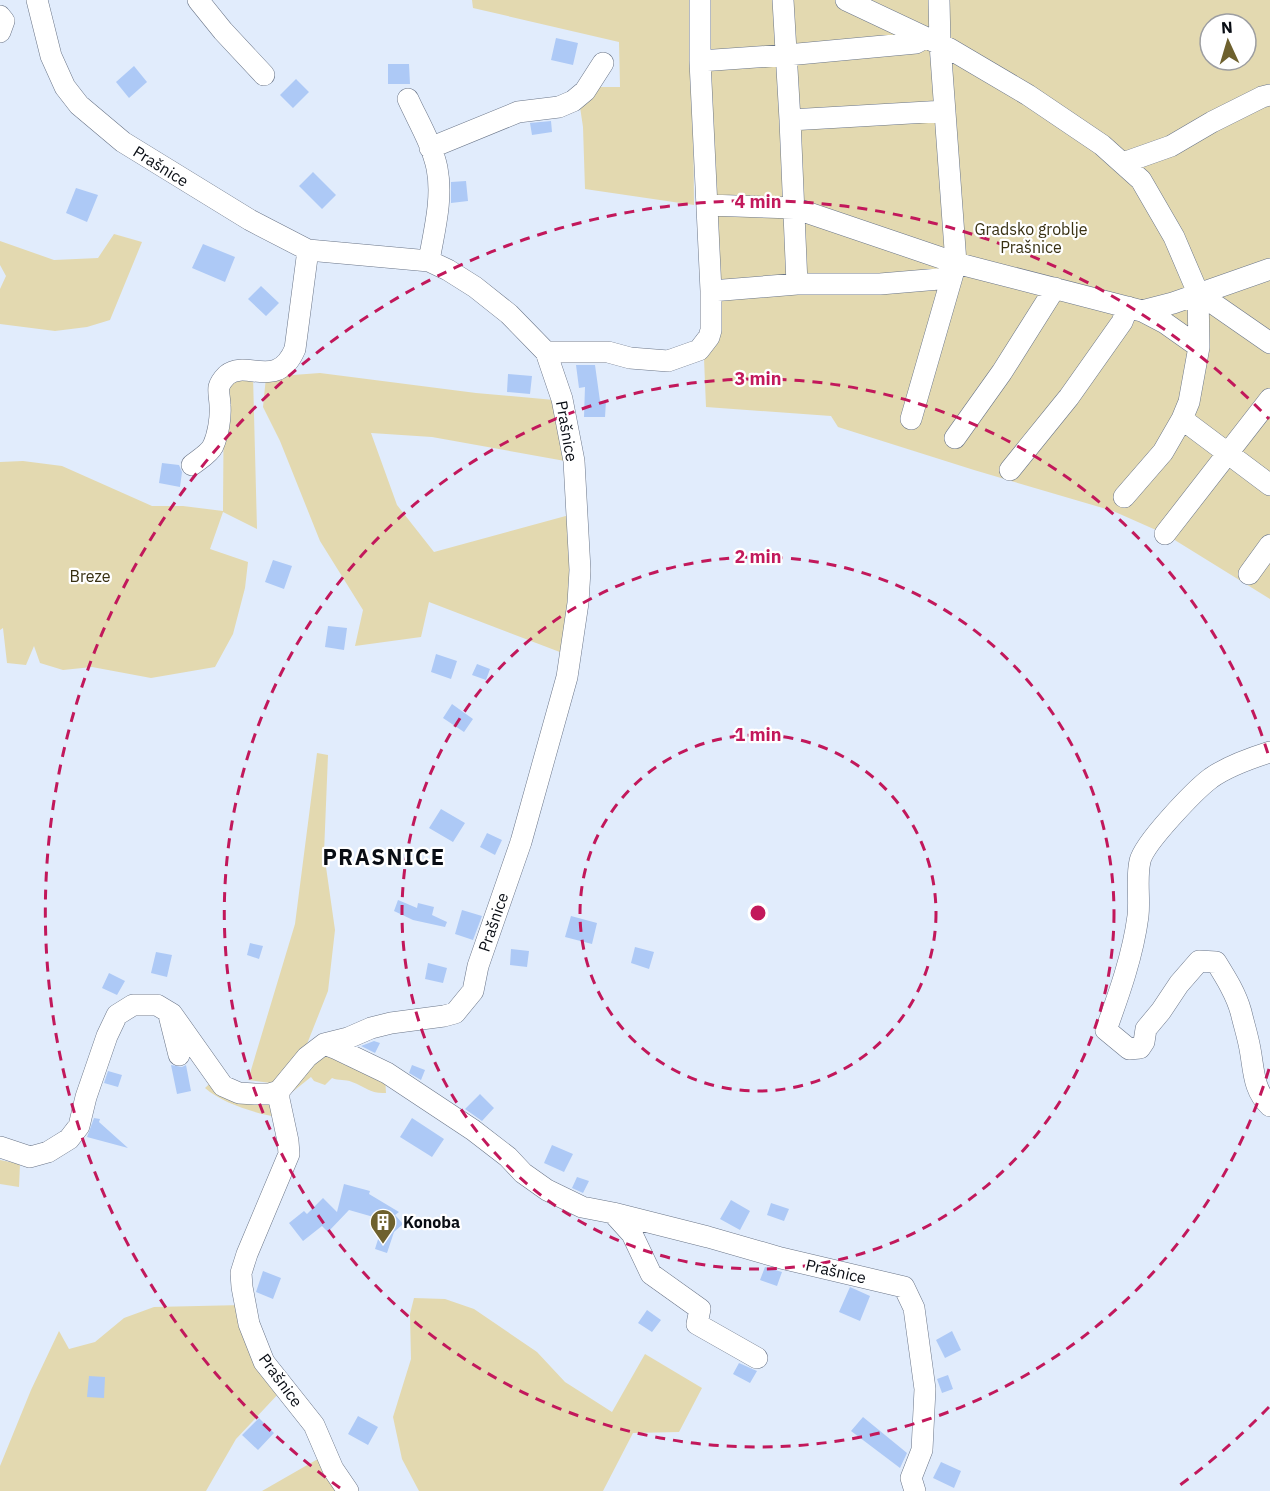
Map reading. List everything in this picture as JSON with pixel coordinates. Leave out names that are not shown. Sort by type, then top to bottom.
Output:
[{"type":"street","name":"Prašnice","points":[[37,0],[51,56],[65,87],[79,105],[123,142],[250,220],[308,250],[429,261],[448,270],[475,287],[509,314],[546,352],[562,399],[573,461],[580,570],[578,603],[567,677],[521,842],[478,966],[473,991],[455,1013],[391,1023],[324,1044],[307,1057],[279,1090],[289,1154],[241,1273],[249,1324],[264,1362],[314,1425],[333,1469],[348,1491]]},
{"type":"street","points":[[198,0],[264,75]]},
{"type":"street","points":[[546,352],[608,352],[630,358],[668,361],[692,353],[706,344],[711,330],[711,291],[700,60],[700,0]]},
{"type":"street","points":[[783,0],[796,284]]},
{"type":"street","points":[[846,0],[932,41],[1028,94],[1102,145],[1141,180],[1174,237],[1198,293],[1199,347],[1189,402],[1163,452],[1124,497]]},
{"type":"street","points":[[911,419],[953,271],[945,111],[932,41],[939,0]]},
{"type":"street","points":[[0,16],[4,21],[0,32]]},
{"type":"street","points":[[700,60],[787,55],[932,41]]},
{"type":"street","points":[[430,148],[518,112],[559,107],[573,101],[585,91],[603,63]]},
{"type":"street","points":[[1123,163],[1171,146],[1212,122],[1270,95]]},
{"type":"street","points":[[408,99],[437,169],[439,200],[429,261]]},
{"type":"street","points":[[790,120],[945,111]]},
{"type":"street","points":[[708,205],[794,208],[953,271],[1055,288],[1135,309],[1165,323],[1199,347]]},
{"type":"street","points":[[192,465],[212,449],[220,408],[219,388],[224,377],[241,370],[263,373],[274,370],[291,357],[295,349],[308,250]]},
{"type":"street","points":[[1010,470],[1069,398],[1122,322],[1135,309],[1173,303],[1270,269]]},
{"type":"street","points":[[711,291],[796,284],[880,284],[953,271]]},
{"type":"street","points":[[955,438],[1002,372],[1055,288]]},
{"type":"street","points":[[1198,293],[1270,343]]},
{"type":"street","points":[[1165,534],[1270,399]]},
{"type":"street","points":[[1182,418],[1270,485]]},
{"type":"street","points":[[1249,574],[1270,545]]},
{"type":"street","points":[[1270,752],[1212,777],[1166,822],[1140,859],[1138,914],[1134,939],[1119,995],[1106,1030],[1129,1049],[1140,1048],[1144,1042],[1146,1029],[1199,961],[1216,962],[1230,984],[1240,1010],[1250,1048],[1255,1084],[1270,1106]]},
{"type":"street","points":[[0,1147],[30,1157],[48,1152],[69,1139],[80,1126],[86,1097],[107,1036],[117,1015],[133,1005],[157,1005],[168,1011],[184,1028],[223,1086],[239,1093],[269,1094],[279,1090]]},
{"type":"street","points":[[168,1011],[179,1055]]},
{"type":"street","name":"Prašnice","points":[[324,1044],[387,1073],[473,1130],[523,1173],[547,1190],[582,1207],[904,1287],[914,1308],[925,1389],[922,1450],[911,1478],[915,1491]]},
{"type":"street","points":[[613,1213],[632,1233],[651,1274],[700,1310],[697,1324],[757,1358]]},
{"type":"green space","name":"Gradsko groblje Prašnice","points":[[472,0],[1270,0],[1270,599],[1165,534],[1113,511],[838,427],[831,416],[706,407],[693,91],[694,205],[585,189],[583,127],[577,87],[620,87],[619,42],[473,8]]},
{"type":"green space","points":[[114,234],[142,242],[110,320],[87,327],[55,331],[0,324],[0,289],[6,276],[0,265],[0,241],[54,260],[98,258]]},
{"type":"green space","points":[[320,373],[476,393],[554,400],[565,461],[432,437],[371,433],[397,505],[434,552],[573,514],[565,654],[429,602],[421,637],[355,646],[363,610],[320,541],[280,441],[263,407],[266,377]]},
{"type":"green space","name":"Breze","points":[[224,374],[253,376],[257,529],[223,512],[210,549],[248,562],[245,588],[233,634],[215,667],[151,678],[92,667],[63,670],[40,663],[34,646],[26,665],[7,663],[3,628],[0,630],[0,462],[23,461],[62,466],[152,506],[183,506],[223,511]]},
{"type":"green space","points":[[317,753],[328,755],[324,853],[335,930],[328,991],[307,1044],[292,1062],[277,1117],[239,1107],[205,1088],[221,1073],[226,1083],[263,1085],[270,1083],[248,1080],[295,924]]},
{"type":"green space","points":[[310,1054],[345,1055],[385,1077],[386,1093],[368,1090],[349,1081],[332,1078],[325,1085],[314,1081],[311,1077],[286,1097]]},
{"type":"green space","points":[[0,1160],[20,1164],[19,1187],[0,1184]]},
{"type":"green space","points":[[414,1298],[445,1299],[474,1309],[537,1352],[565,1382],[612,1412],[645,1354],[702,1388],[679,1432],[633,1433],[603,1491],[419,1491],[402,1459],[393,1417],[411,1359],[410,1314]]},
{"type":"green space","points":[[243,1305],[280,1392],[236,1439],[206,1491],[0,1491],[0,1466],[31,1390],[59,1331],[69,1349],[95,1342],[124,1318],[154,1307]]},
{"type":"green space","points":[[323,1456],[345,1491],[262,1491]]},
{"type":"building","points":[[556,38],[578,43],[573,65],[551,60]]},
{"type":"building","points":[[388,64],[409,64],[410,84],[388,84]]},
{"type":"building","points":[[134,66],[147,82],[129,98],[116,82]]},
{"type":"building","points":[[296,79],[309,92],[293,108],[280,95]]},
{"type":"building","points":[[551,121],[552,132],[532,135],[530,123]]},
{"type":"building","points":[[313,172],[336,195],[322,209],[299,186]]},
{"type":"building","points":[[466,181],[468,201],[451,203],[451,182]]},
{"type":"building","points":[[76,188],[98,195],[87,222],[66,213]]},
{"type":"building","points":[[203,244],[235,257],[225,282],[192,268]]},
{"type":"building","points":[[261,286],[279,303],[266,316],[248,299]]},
{"type":"building","points":[[576,365],[595,365],[600,401],[606,401],[605,417],[584,417],[585,387],[579,388]]},
{"type":"building","points":[[508,374],[532,376],[530,394],[507,392]]},
{"type":"building","points":[[162,463],[179,465],[182,472],[180,487],[159,483]]},
{"type":"building","points":[[273,560],[292,566],[284,589],[265,582]]},
{"type":"building","points":[[328,626],[347,628],[344,650],[325,647]]},
{"type":"building","points":[[436,654],[457,661],[451,679],[431,672]]},
{"type":"building","points":[[477,664],[490,669],[486,680],[472,675]]},
{"type":"building","points":[[452,704],[473,719],[464,732],[443,718]]},
{"type":"building","points":[[441,809],[465,823],[453,842],[429,828]]},
{"type":"building","points":[[487,833],[502,840],[495,855],[480,847]]},
{"type":"building","points":[[398,900],[417,908],[418,903],[434,907],[432,915],[447,922],[445,927],[413,920],[394,911]]},
{"type":"building","points":[[462,910],[482,916],[473,940],[455,934]]},
{"type":"building","points":[[571,916],[597,923],[592,944],[565,937]]},
{"type":"building","points":[[250,943],[263,946],[259,959],[247,955]]},
{"type":"building","points":[[635,947],[654,952],[649,969],[631,963]]},
{"type":"building","points":[[511,949],[529,951],[527,967],[510,965]]},
{"type":"building","points":[[156,952],[172,955],[167,977],[151,973]]},
{"type":"building","points":[[428,963],[447,968],[443,983],[425,979]]},
{"type":"building","points":[[109,973],[125,981],[117,995],[102,988]]},
{"type":"building","points":[[374,1041],[380,1043],[375,1053],[361,1046]]},
{"type":"building","points":[[171,1065],[182,1067],[186,1065],[191,1091],[177,1094]]},
{"type":"building","points":[[412,1065],[425,1070],[421,1080],[409,1073]]},
{"type":"building","points":[[108,1071],[122,1075],[118,1087],[104,1083]]},
{"type":"building","points":[[480,1094],[494,1108],[482,1121],[465,1109]]},
{"type":"building","points":[[94,1118],[100,1119],[99,1122],[128,1148],[87,1137]]},
{"type":"building","points":[[412,1118],[444,1139],[432,1157],[400,1137]]},
{"type":"building","points":[[552,1145],[573,1154],[564,1172],[544,1163]]},
{"type":"building","points":[[577,1177],[589,1181],[583,1193],[572,1188]]},
{"type":"building","points":[[344,1184],[370,1191],[369,1194],[399,1212],[395,1215],[403,1224],[394,1232],[387,1253],[375,1249],[384,1220],[349,1210],[328,1232],[322,1226],[303,1241],[289,1223],[304,1211],[307,1214],[323,1198],[337,1212]]},
{"type":"building","points":[[731,1200],[750,1211],[740,1230],[720,1219]]},
{"type":"building","points":[[771,1203],[789,1209],[784,1221],[767,1215]]},
{"type":"building","points":[[765,1267],[782,1272],[777,1286],[760,1280]]},
{"type":"building","points":[[263,1271],[281,1278],[273,1299],[256,1292]]},
{"type":"building","points":[[850,1287],[870,1296],[860,1321],[839,1312]]},
{"type":"building","points":[[647,1310],[661,1320],[652,1332],[638,1323]]},
{"type":"building","points":[[952,1331],[961,1350],[945,1358],[936,1340]]},
{"type":"building","points":[[739,1363],[757,1371],[750,1383],[733,1374]]},
{"type":"building","points":[[948,1375],[953,1389],[942,1393],[937,1379]]},
{"type":"building","points":[[89,1376],[105,1377],[104,1398],[87,1397]]},
{"type":"building","points":[[358,1416],[378,1427],[368,1445],[348,1434]]},
{"type":"building","points":[[863,1417],[907,1453],[900,1468],[851,1431]]},
{"type":"building","points":[[259,1418],[274,1433],[258,1450],[242,1435]]},
{"type":"building","points":[[941,1462],[961,1471],[954,1488],[933,1478]]},
{"type":"place","name":"Konoba","points":[[383,1245]]},
{"type":"district","name":"PRASNICE","points":[[384,856]]}]
